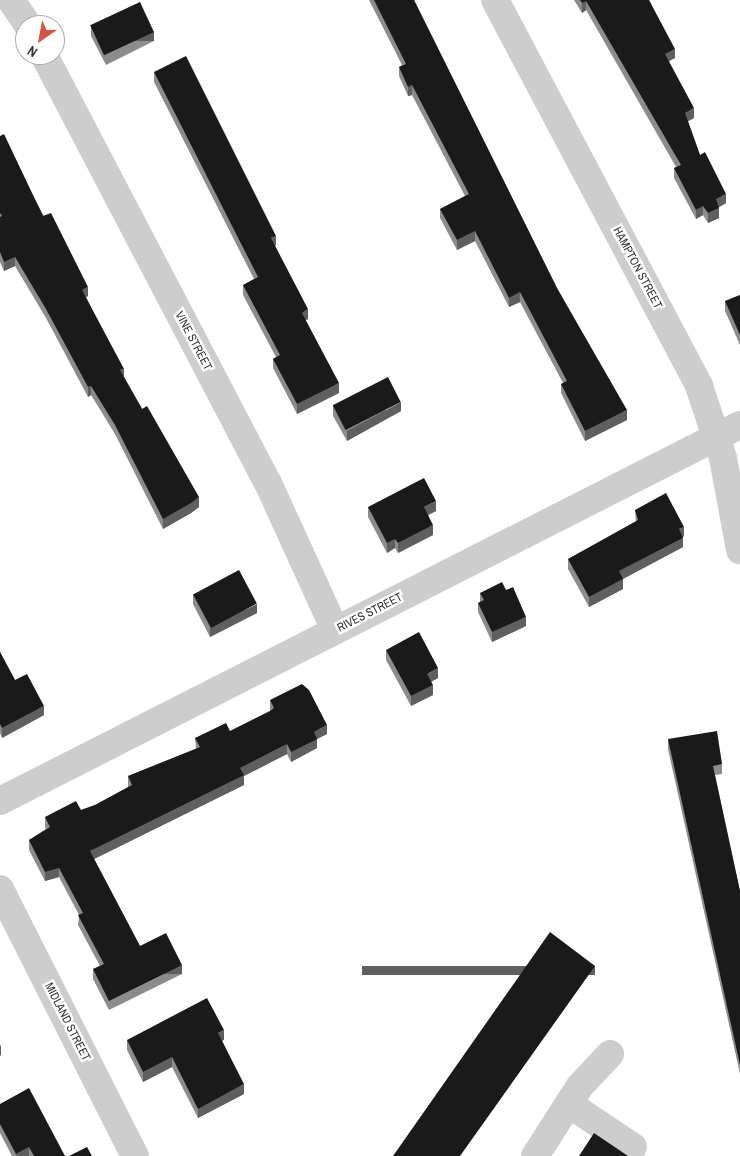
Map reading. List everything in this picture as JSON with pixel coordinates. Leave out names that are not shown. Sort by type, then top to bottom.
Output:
[{"type":"street","name":"HAMPTON STREET","points":[[495,0],[699,386],[729,431],[740,550]]},
{"type":"street","name":"VINE STREET","points":[[49,65],[268,483],[335,630]]},
{"type":"street","name":"RIVES STREET","points":[[0,801],[729,431]]},
{"type":"street","name":"MIDLAND STREET","points":[[0,888],[135,1156]]},
{"type":"street","points":[[535,1156],[569,1104],[610,1054]]},
{"type":"street","points":[[569,1104],[633,1147]]},
{"type":"building","points":[[374,0],[414,0],[557,288],[627,410],[585,431],[561,384],[567,381],[520,292],[509,298],[475,231],[457,240],[440,209],[469,194],[412,85],[408,87],[399,67],[406,64]]},
{"type":"building","points":[[580,0],[649,0],[675,49],[665,54],[694,108],[685,113],[700,155],[705,152],[726,194],[716,199],[719,208],[708,213],[703,206],[696,210],[674,168],[681,165],[586,1],[582,3]]},
{"type":"building","points":[[140,2],[154,32],[104,55],[90,25]]},
{"type":"building","points":[[186,56],[276,236],[271,238],[308,309],[302,313],[339,383],[297,404],[273,359],[280,355],[243,285],[258,277],[154,72]]},
{"type":"building","points":[[4,134],[43,216],[51,213],[88,287],[82,290],[124,369],[120,370],[142,409],[147,406],[199,497],[163,519],[115,425],[91,386],[88,387],[46,309],[15,257],[4,262],[0,252],[0,217],[2,216],[0,213],[0,136]]},
{"type":"building","points":[[740,295],[740,335],[725,301]]},
{"type":"building","points":[[388,377],[401,402],[345,430],[333,405]]},
{"type":"building","points":[[424,478],[436,501],[424,507],[433,525],[398,543],[395,539],[387,543],[368,507]]},
{"type":"building","points":[[666,493],[684,527],[679,529],[683,538],[619,571],[623,579],[589,597],[568,559],[638,520],[635,510]]},
{"type":"building","points":[[239,570],[257,604],[211,628],[193,594]]},
{"type":"building","points":[[502,582],[506,590],[513,587],[526,617],[492,632],[478,603],[484,600],[480,593]]},
{"type":"building","points":[[419,632],[438,668],[427,674],[433,685],[411,696],[386,650]]},
{"type":"building","points":[[0,652],[15,680],[27,674],[44,706],[2,728],[0,724]]},
{"type":"building","points":[[302,684],[309,690],[327,725],[314,732],[317,739],[291,752],[287,744],[240,768],[244,775],[90,851],[140,946],[166,933],[182,965],[109,1001],[93,969],[104,964],[78,915],[83,913],[59,868],[45,872],[29,840],[50,827],[45,817],[76,801],[81,810],[95,805],[132,785],[128,776],[200,747],[195,738],[226,723],[230,731],[270,711],[274,708],[270,700]]},
{"type":"building","points":[[717,731],[722,764],[713,766],[740,891],[740,1065],[668,739]]},
{"type":"building","points":[[550,932],[595,966],[460,1156],[393,1156]]},
{"type":"building","points":[[207,998],[224,1030],[218,1033],[244,1084],[198,1109],[172,1057],[143,1072],[127,1040]]},
{"type":"building","points":[[29,1088],[65,1156],[34,1156],[29,1147],[16,1154],[0,1124],[0,1104]]},
{"type":"building","points":[[594,1133],[628,1156],[579,1156]]},
{"type":"building","points":[[87,1147],[92,1156],[69,1156]]}]
